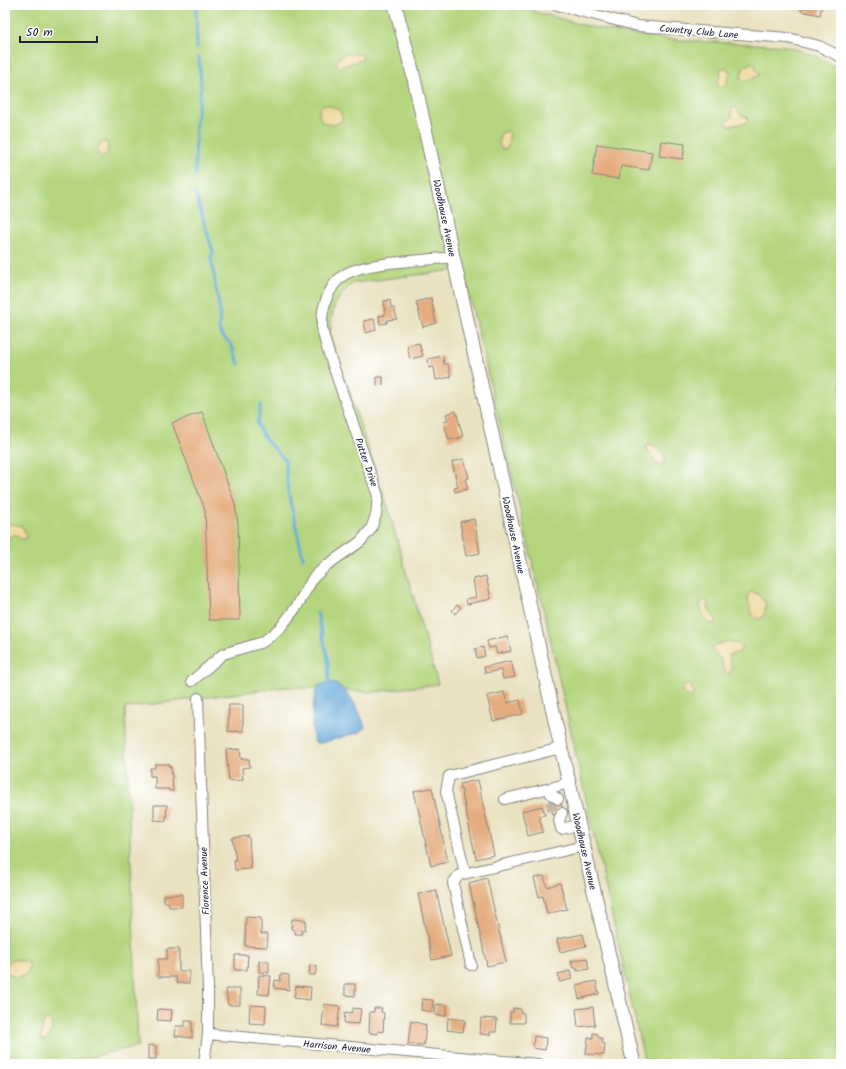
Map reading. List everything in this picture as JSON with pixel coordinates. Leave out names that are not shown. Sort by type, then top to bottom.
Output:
[{"type":"main road","name":"Woodhouse Avenue","points":[[395,5],[413,74],[561,748],[634,1064]]},
{"type":"street","name":"Country Club Lane","points":[[557,5],[638,26],[788,38],[819,46],[841,57]]},
{"type":"street","name":"Putter Drive","points":[[192,681],[223,654],[263,642],[281,627],[297,606],[313,578],[327,565],[360,542],[372,529],[376,515],[378,496],[322,329],[323,311],[328,294],[336,282],[351,271],[380,265],[453,257]]},
{"type":"street","name":"Florence Avenue","points":[[198,698],[208,982],[208,1034],[204,1064]]},
{"type":"street","points":[[466,873],[446,791],[449,776],[561,748]]},
{"type":"street","points":[[505,799],[552,796],[569,783]]},
{"type":"street","points":[[558,816],[561,829],[579,824]]},
{"type":"street","points":[[471,965],[453,883],[460,875],[584,846]]},
{"type":"street","name":"Harrison Avenue","points":[[208,1034],[538,1064]]},
{"type":"green space","points":[[5,5],[512,5],[575,23],[619,33],[678,40],[786,46],[819,57],[841,70],[841,1064],[645,1064],[546,620],[463,269],[353,283],[337,301],[331,319],[330,336],[386,501],[438,684],[373,692],[285,687],[125,708],[138,1046],[68,1062],[68,1064],[5,1064]]},
{"type":"sand","points":[[344,54],[361,54],[363,59],[338,68],[336,61]]},
{"type":"sand","points":[[751,63],[755,64],[759,76],[743,81],[741,78],[743,68]]},
{"type":"sand","points":[[725,68],[729,70],[730,74],[727,79],[728,84],[724,86],[719,85],[717,81],[721,76],[720,70]]},
{"type":"sand","points":[[323,105],[337,109],[342,115],[341,122],[332,125],[322,122],[319,115],[320,108]]},
{"type":"sand","points":[[737,108],[741,115],[747,117],[748,120],[746,123],[727,126],[726,122],[732,117],[731,109]]},
{"type":"sand","points":[[507,131],[510,134],[507,149],[502,149],[499,145],[500,134]]},
{"type":"sand","points":[[104,142],[108,143],[107,155],[102,157],[99,156],[97,150],[100,144]]},
{"type":"sand","points":[[649,444],[655,446],[662,452],[665,460],[663,464],[656,464],[653,457],[646,451],[646,446]]},
{"type":"sand","points":[[12,524],[22,526],[26,539],[20,539],[15,534],[9,538],[5,537],[5,526]]},
{"type":"sand","points":[[751,591],[758,594],[766,604],[764,616],[759,619],[753,616],[750,610],[748,596]]},
{"type":"sand","points":[[705,600],[708,602],[709,610],[717,621],[715,624],[712,624],[706,620],[702,613],[701,603]]},
{"type":"sand","points":[[725,642],[737,643],[741,647],[740,652],[729,655],[732,669],[729,675],[724,671],[720,658],[711,649],[715,645]]},
{"type":"sand","points":[[689,683],[694,692],[690,697],[685,695],[682,690],[684,686]]},
{"type":"sand","points":[[14,959],[29,963],[29,970],[24,976],[15,977],[7,973],[8,964]]},
{"type":"sand","points":[[48,1019],[52,1024],[52,1029],[49,1037],[43,1041],[41,1038],[43,1022]]},
{"type":"water","points":[[329,682],[336,684],[347,693],[360,714],[365,728],[360,732],[321,743],[315,743],[313,738],[312,723],[314,698],[318,686]]},
{"type":"building","points":[[802,5],[822,5],[820,15],[801,11]]},
{"type":"building","points":[[661,141],[685,144],[683,159],[659,156]]},
{"type":"building","points":[[597,144],[652,152],[649,170],[621,166],[619,179],[592,175]]},
{"type":"building","points":[[431,298],[436,323],[423,327],[416,302]]},
{"type":"building","points":[[390,300],[391,308],[394,308],[397,319],[387,320],[387,323],[380,324],[379,316],[385,315],[384,301]]},
{"type":"building","points":[[374,319],[376,330],[366,333],[364,321]]},
{"type":"building","points":[[419,343],[423,356],[410,359],[407,346]]},
{"type":"building","points":[[443,356],[444,364],[448,364],[451,377],[436,380],[434,367],[429,368],[428,359]]},
{"type":"building","points":[[377,377],[383,377],[383,385],[377,386]]},
{"type":"building","points":[[456,411],[463,437],[449,440],[444,422],[448,421],[446,414]]},
{"type":"building","points":[[202,412],[235,504],[238,523],[240,620],[209,620],[205,510],[172,423]]},
{"type":"building","points":[[464,459],[469,478],[465,479],[468,489],[455,492],[454,488],[458,487],[452,462]]},
{"type":"building","points":[[474,519],[480,553],[466,556],[460,522]]},
{"type":"building","points":[[486,576],[491,599],[467,604],[466,599],[476,597],[473,579]]},
{"type":"building","points":[[457,605],[461,607],[455,614],[452,610]]},
{"type":"building","points":[[507,636],[511,651],[497,654],[495,647],[489,648],[487,641]]},
{"type":"building","points":[[483,647],[485,656],[477,658],[475,649]]},
{"type":"building","points":[[511,661],[515,677],[503,679],[501,670],[485,673],[484,667]]},
{"type":"building","points":[[504,692],[507,703],[520,700],[523,714],[493,721],[487,696]]},
{"type":"building","points":[[229,705],[243,705],[243,732],[228,731]]},
{"type":"building","points":[[240,749],[241,759],[249,759],[250,767],[242,768],[243,780],[229,781],[226,750]]},
{"type":"building","points":[[155,764],[169,764],[169,767],[171,767],[173,791],[169,791],[169,789],[155,789],[155,776],[150,776],[150,768],[155,768]]},
{"type":"building","points":[[478,780],[494,855],[476,859],[460,784]]},
{"type":"building","points":[[432,788],[448,862],[431,866],[414,791]]},
{"type":"building","points":[[560,799],[563,813],[553,815],[549,801]]},
{"type":"building","points":[[154,805],[167,805],[166,821],[154,820]]},
{"type":"building","points":[[542,806],[545,815],[539,816],[543,832],[528,836],[522,811]]},
{"type":"building","points":[[249,836],[251,869],[235,870],[234,860],[236,860],[232,838]]},
{"type":"building","points":[[544,876],[547,887],[560,883],[567,909],[547,914],[543,896],[539,897],[534,878]]},
{"type":"building","points":[[487,878],[506,962],[487,966],[469,883]]},
{"type":"building","points":[[436,890],[451,956],[432,960],[418,894]]},
{"type":"building","points":[[182,894],[182,907],[169,907],[168,902],[164,902],[164,895]]},
{"type":"building","points":[[246,917],[261,918],[261,934],[268,934],[267,947],[245,946]]},
{"type":"building","points":[[292,919],[306,920],[305,930],[302,930],[302,934],[295,934],[295,930],[291,929]]},
{"type":"building","points":[[583,934],[586,946],[560,952],[557,939]]},
{"type":"building","points":[[167,949],[179,949],[179,971],[189,971],[189,983],[177,983],[176,977],[158,977],[158,959],[167,959]]},
{"type":"building","points":[[235,955],[248,955],[247,970],[235,970]]},
{"type":"building","points":[[587,958],[589,969],[577,971],[577,968],[573,968],[571,961]]},
{"type":"building","points":[[259,961],[269,961],[269,973],[259,972]]},
{"type":"building","points":[[310,965],[317,966],[315,975],[309,975]]},
{"type":"building","points":[[570,971],[572,979],[560,982],[558,974]]},
{"type":"building","points":[[281,974],[289,975],[289,990],[274,988],[275,980],[280,981]]},
{"type":"building","points":[[259,975],[271,976],[269,995],[258,994]]},
{"type":"building","points":[[596,981],[599,994],[579,999],[576,985]]},
{"type":"building","points":[[345,984],[355,984],[355,996],[345,995]]},
{"type":"building","points":[[296,986],[311,987],[310,1000],[294,998]]},
{"type":"building","points":[[226,989],[240,989],[240,1005],[228,1005]]},
{"type":"building","points":[[422,999],[433,1000],[432,1012],[421,1010]]},
{"type":"building","points":[[324,1004],[340,1006],[337,1027],[322,1025]]},
{"type":"building","points":[[436,1004],[447,1005],[446,1016],[435,1015]]},
{"type":"building","points":[[250,1005],[266,1006],[265,1024],[249,1023]]},
{"type":"building","points":[[593,1007],[595,1025],[578,1027],[576,1009]]},
{"type":"building","points":[[353,1008],[361,1009],[359,1024],[344,1023],[345,1012],[352,1013]]},
{"type":"building","points":[[374,1008],[382,1008],[381,1012],[384,1013],[383,1032],[378,1031],[378,1034],[369,1033],[370,1012],[374,1012]]},
{"type":"building","points":[[513,1008],[521,1009],[521,1013],[524,1013],[524,1023],[510,1023],[510,1012],[513,1012]]},
{"type":"building","points":[[158,1009],[172,1010],[171,1021],[157,1020]]},
{"type":"building","points":[[448,1018],[465,1020],[463,1032],[447,1030]]},
{"type":"building","points":[[481,1018],[497,1019],[496,1032],[490,1032],[490,1035],[480,1034]]},
{"type":"building","points":[[185,1021],[192,1021],[192,1038],[175,1036],[176,1026],[185,1026]]},
{"type":"building","points":[[411,1021],[426,1025],[424,1045],[408,1044]]},
{"type":"building","points":[[593,1033],[598,1034],[598,1038],[602,1038],[602,1043],[605,1044],[604,1055],[586,1054],[588,1037],[593,1038]]},
{"type":"building","points":[[534,1036],[546,1038],[545,1050],[533,1048]]},
{"type":"building","points":[[148,1045],[156,1046],[156,1059],[148,1059]]},
{"type":"waterway","points":[[196,5],[197,48]]},
{"type":"waterway","points":[[195,175],[196,122],[201,86],[199,57]]},
{"type":"waterway","points":[[195,192],[213,252],[211,257],[220,312],[219,328],[222,336],[231,344],[239,364]]},
{"type":"waterway","points":[[261,405],[257,424],[265,439],[285,460],[288,491],[303,558]]},
{"type":"waterway","points":[[317,613],[328,658],[329,682]]},
{"type":"tunnel","points":[[550,801],[554,815]]}]
